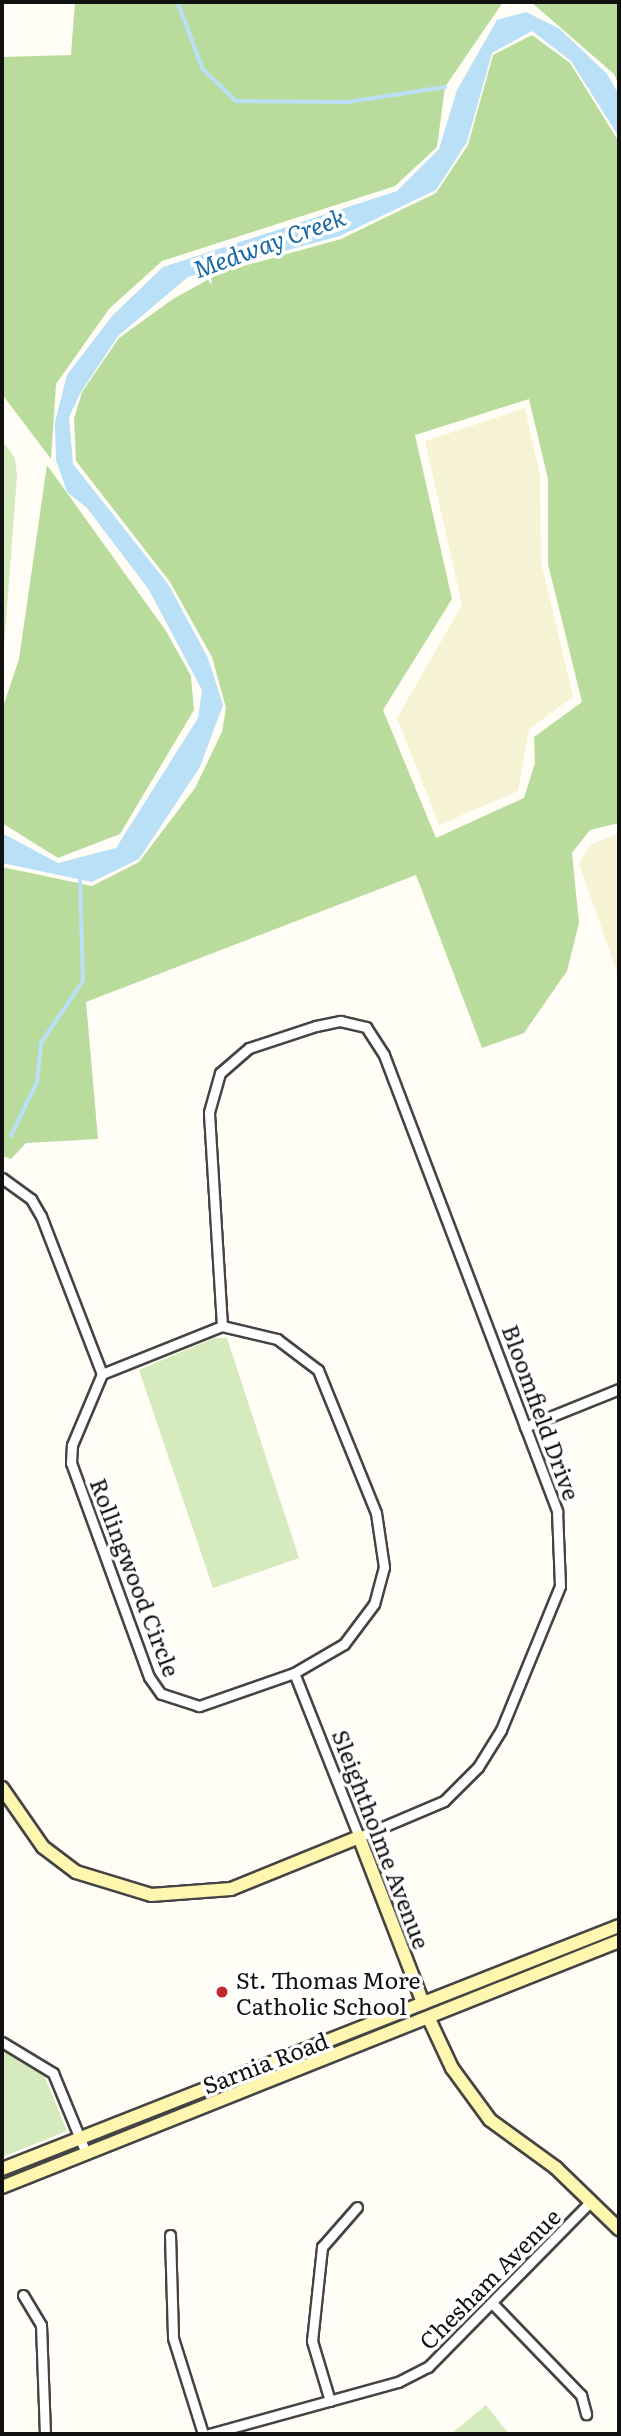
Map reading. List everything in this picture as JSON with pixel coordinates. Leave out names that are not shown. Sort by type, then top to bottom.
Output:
[{"type":"main road","name":"Bloomfield Drive","points":[[2,1790],[43,1847],[76,1872],[151,1895],[230,1889],[359,1837]]},
{"type":"main road","name":"Sleightholme Avenue","points":[[359,1837],[423,2003]]},
{"type":"main road","name":"Sarnia Road","points":[[2,2169],[619,1926]]},
{"type":"main road","name":"Sarnia Road","points":[[2,2187],[430,2021],[619,1941]]},
{"type":"main road","points":[[430,2021],[452,2068],[490,2120],[591,2201],[619,2229]]},
{"type":"street","name":"Bloomfield Drive","points":[[222,1326],[212,1092],[220,1073],[249,1048],[316,1026],[355,1022],[366,1027],[384,1055],[557,1511],[563,1563],[557,1603],[478,1767],[444,1801],[359,1837]]},
{"type":"street","points":[[2,1178],[31,1199],[41,1216],[102,1374],[222,1326]]},
{"type":"street","name":"Rollingwood Circle","points":[[102,1374],[74,1431],[71,1463],[149,1677],[161,1694],[199,1706],[294,1673],[344,1644],[374,1604],[384,1567],[380,1529],[318,1370],[277,1339],[222,1326]]},
{"type":"street","points":[[525,1427],[619,1389]]},
{"type":"street","name":"Sleightholme Avenue","points":[[294,1673],[359,1837]]},
{"type":"street","name":"Sleightholme Avenue","points":[[423,2003],[430,2021]]},
{"type":"street","points":[[2,2042],[53,2073],[86,2153]]},
{"type":"street","name":"Chesham Avenue","points":[[209,2434],[330,2401],[428,2367],[493,2304],[591,2201]]},
{"type":"street","points":[[330,2401],[312,2341],[322,2247],[358,2207]]},
{"type":"street","points":[[170,2235],[173,2338],[203,2434]]},
{"type":"street","points":[[23,2295],[41,2325],[46,2434]]},
{"type":"street","points":[[493,2304],[580,2395],[586,2414]]},
{"type":"shaded area","points":[[525,408],[540,476],[541,561],[573,697],[529,729],[518,791],[439,825],[397,718],[462,605],[425,441]]},
{"type":"shaded area","points":[[619,833],[619,978],[579,864],[590,845]]},
{"type":"green space","points":[[75,2],[503,2],[445,87],[437,147],[395,186],[162,261],[109,309],[56,384],[51,459],[2,394],[2,57],[71,55]]},
{"type":"green space","points":[[531,2],[619,2],[619,85],[614,74]]},
{"type":"green space","points":[[532,35],[570,63],[619,142],[619,823],[590,830],[572,853],[579,923],[567,971],[524,1033],[482,1048],[416,875],[86,1002],[98,1139],[26,1143],[11,1159],[2,1156],[2,867],[92,886],[139,862],[195,788],[222,732],[226,708],[212,657],[170,582],[76,461],[74,419],[82,392],[119,338],[173,299],[222,272],[341,239],[436,193],[468,145],[493,55]],"holes":[[[529,399],[548,479],[548,564],[582,702],[534,737],[535,763],[524,798],[436,838],[383,710],[452,599],[415,435]]]},
{"type":"green space","points":[[2,440],[15,458],[17,476],[2,673]]},
{"type":"green space","points":[[47,465],[166,631],[191,676],[194,710],[120,834],[58,858],[2,823],[2,710],[19,659]]},
{"type":"green space","points":[[214,1338],[227,1338],[299,1558],[213,1588],[139,1370]]},
{"type":"green space","points":[[2,2048],[44,2075],[67,2131],[2,2157]]},
{"type":"green space","points":[[486,2405],[509,2434],[451,2434]]},
{"type":"water","name":"Medway Creek","points":[[526,12],[560,29],[607,74],[619,95],[619,137],[571,61],[532,31],[492,53],[467,142],[436,190],[340,236],[188,277],[118,336],[81,392],[69,417],[73,464],[168,584],[208,658],[223,705],[200,767],[139,859],[92,882],[2,863],[2,833],[58,863],[116,848],[198,718],[202,690],[149,590],[87,508],[67,492],[56,460],[55,422],[67,375],[112,316],[163,267],[397,191],[439,149],[457,90],[497,20]]},
{"type":"waterway","points":[[178,2],[203,69],[236,101],[348,102],[445,87]]},
{"type":"waterway","points":[[11,1136],[37,1082],[41,1043],[83,981],[80,879]]},
{"type":"place","name":"St. Thomas More Catholic School","points":[[222,1992]]}]
